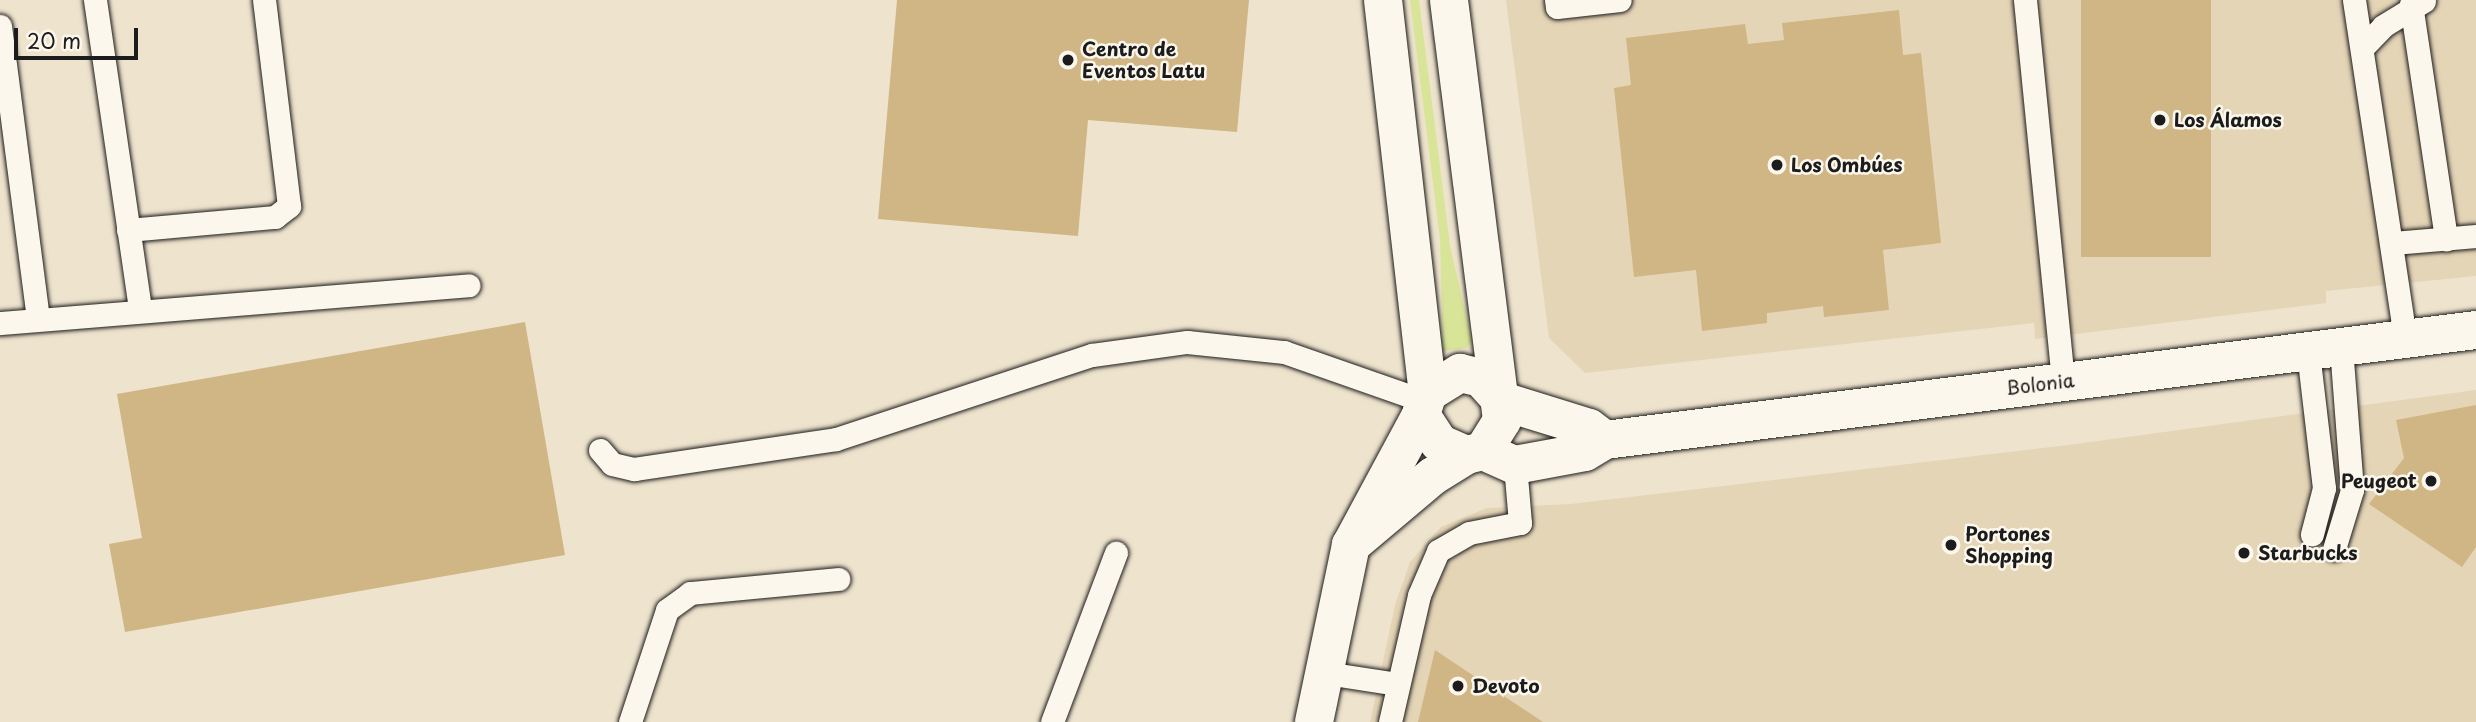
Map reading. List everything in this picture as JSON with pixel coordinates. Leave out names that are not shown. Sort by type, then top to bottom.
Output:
[{"type":"street","points":[[1383,0],[1425,403],[1439,443],[1488,457]]},
{"type":"street","points":[[1351,545],[1387,510],[1488,457],[1502,420],[1502,401],[1449,0]]},
{"type":"street","name":"Bolonia","points":[[1488,457],[1585,452],[1605,440],[2324,350],[2405,336],[2476,330]]},
{"type":"street","points":[[1314,722],[1351,545],[1425,403],[1460,373],[1481,378],[1502,401],[1589,428],[1605,440]]},
{"type":"lane","points":[[94,0],[140,310]]},
{"type":"lane","points":[[128,230],[275,217],[289,206],[264,0]]},
{"type":"lane","points":[[1556,0],[1557,7],[1620,0]]},
{"type":"lane","points":[[2025,0],[2063,381]]},
{"type":"lane","points":[[2354,0],[2405,336]]},
{"type":"lane","points":[[2363,47],[2422,1]]},
{"type":"lane","points":[[2422,1],[2446,239]]},
{"type":"lane","points":[[0,26],[38,319]]},
{"type":"lane","points":[[2393,243],[2476,236]]},
{"type":"lane","points":[[0,323],[468,285]]},
{"type":"lane","points":[[600,450],[612,464],[634,469],[836,439],[1092,355],[1187,342],[1284,352],[1425,403]]},
{"type":"lane","points":[[2312,534],[2324,488],[2324,350]]},
{"type":"lane","points":[[2324,350],[2352,490],[2334,549]]},
{"type":"lane","points":[[1390,722],[1419,595],[1438,551],[1469,533],[1520,523],[1488,457]]},
{"type":"lane","points":[[1052,722],[1116,554]]},
{"type":"lane","points":[[630,722],[667,610],[690,593],[838,579]]},
{"type":"lane","points":[[1326,673],[1398,684]]},
{"type":"shaded area","points":[[1506,0],[2476,0],[2476,276],[2326,291],[2326,303],[2035,339],[2034,323],[1585,373],[1549,338]]},
{"type":"shaded area","name":"Portones Shopping","points":[[2476,390],[2476,722],[1370,722],[1395,605],[1410,562],[1441,527],[1487,508],[1571,504],[2068,445]]},
{"type":"green space","points":[[1410,0],[1419,0],[1450,246],[1472,340],[1467,348],[1443,351],[1440,239]]},
{"type":"building","name":"Centro de Eventos Latu","points":[[897,0],[1249,0],[1237,132],[1088,120],[1078,236],[878,219]]},
{"type":"building","name":"Los Álamos","points":[[2081,0],[2211,0],[2211,257],[2081,257]]},
{"type":"building","name":"Los Ombúes","points":[[1899,10],[1903,55],[1921,53],[1941,243],[1883,250],[1889,310],[1824,317],[1823,306],[1767,313],[1767,323],[1702,331],[1696,270],[1634,277],[1614,88],[1631,85],[1626,38],[1745,24],[1748,44],[1784,40],[1782,23]]},
{"type":"building","points":[[525,322],[565,555],[125,632],[109,544],[142,538],[117,394]]},
{"type":"building","name":"Peugeot","points":[[2476,405],[2476,547],[2462,567],[2369,504],[2404,458],[2396,420]]},
{"type":"building","name":"Devoto","points":[[1435,650],[1543,722],[1418,722]]},
{"type":"place","name":"Centro de Eventos Latu","points":[[1068,60]]},
{"type":"place","name":"Los Álamos","points":[[2160,120]]},
{"type":"place","name":"Los Ombúes","points":[[1777,165]]},
{"type":"place","name":"Peugeot","points":[[2431,481]]},
{"type":"place","name":"Portones Shopping","points":[[1951,545]]},
{"type":"place","name":"Starbucks","points":[[2244,553]]},
{"type":"place","name":"Devoto","points":[[1458,686]]}]
